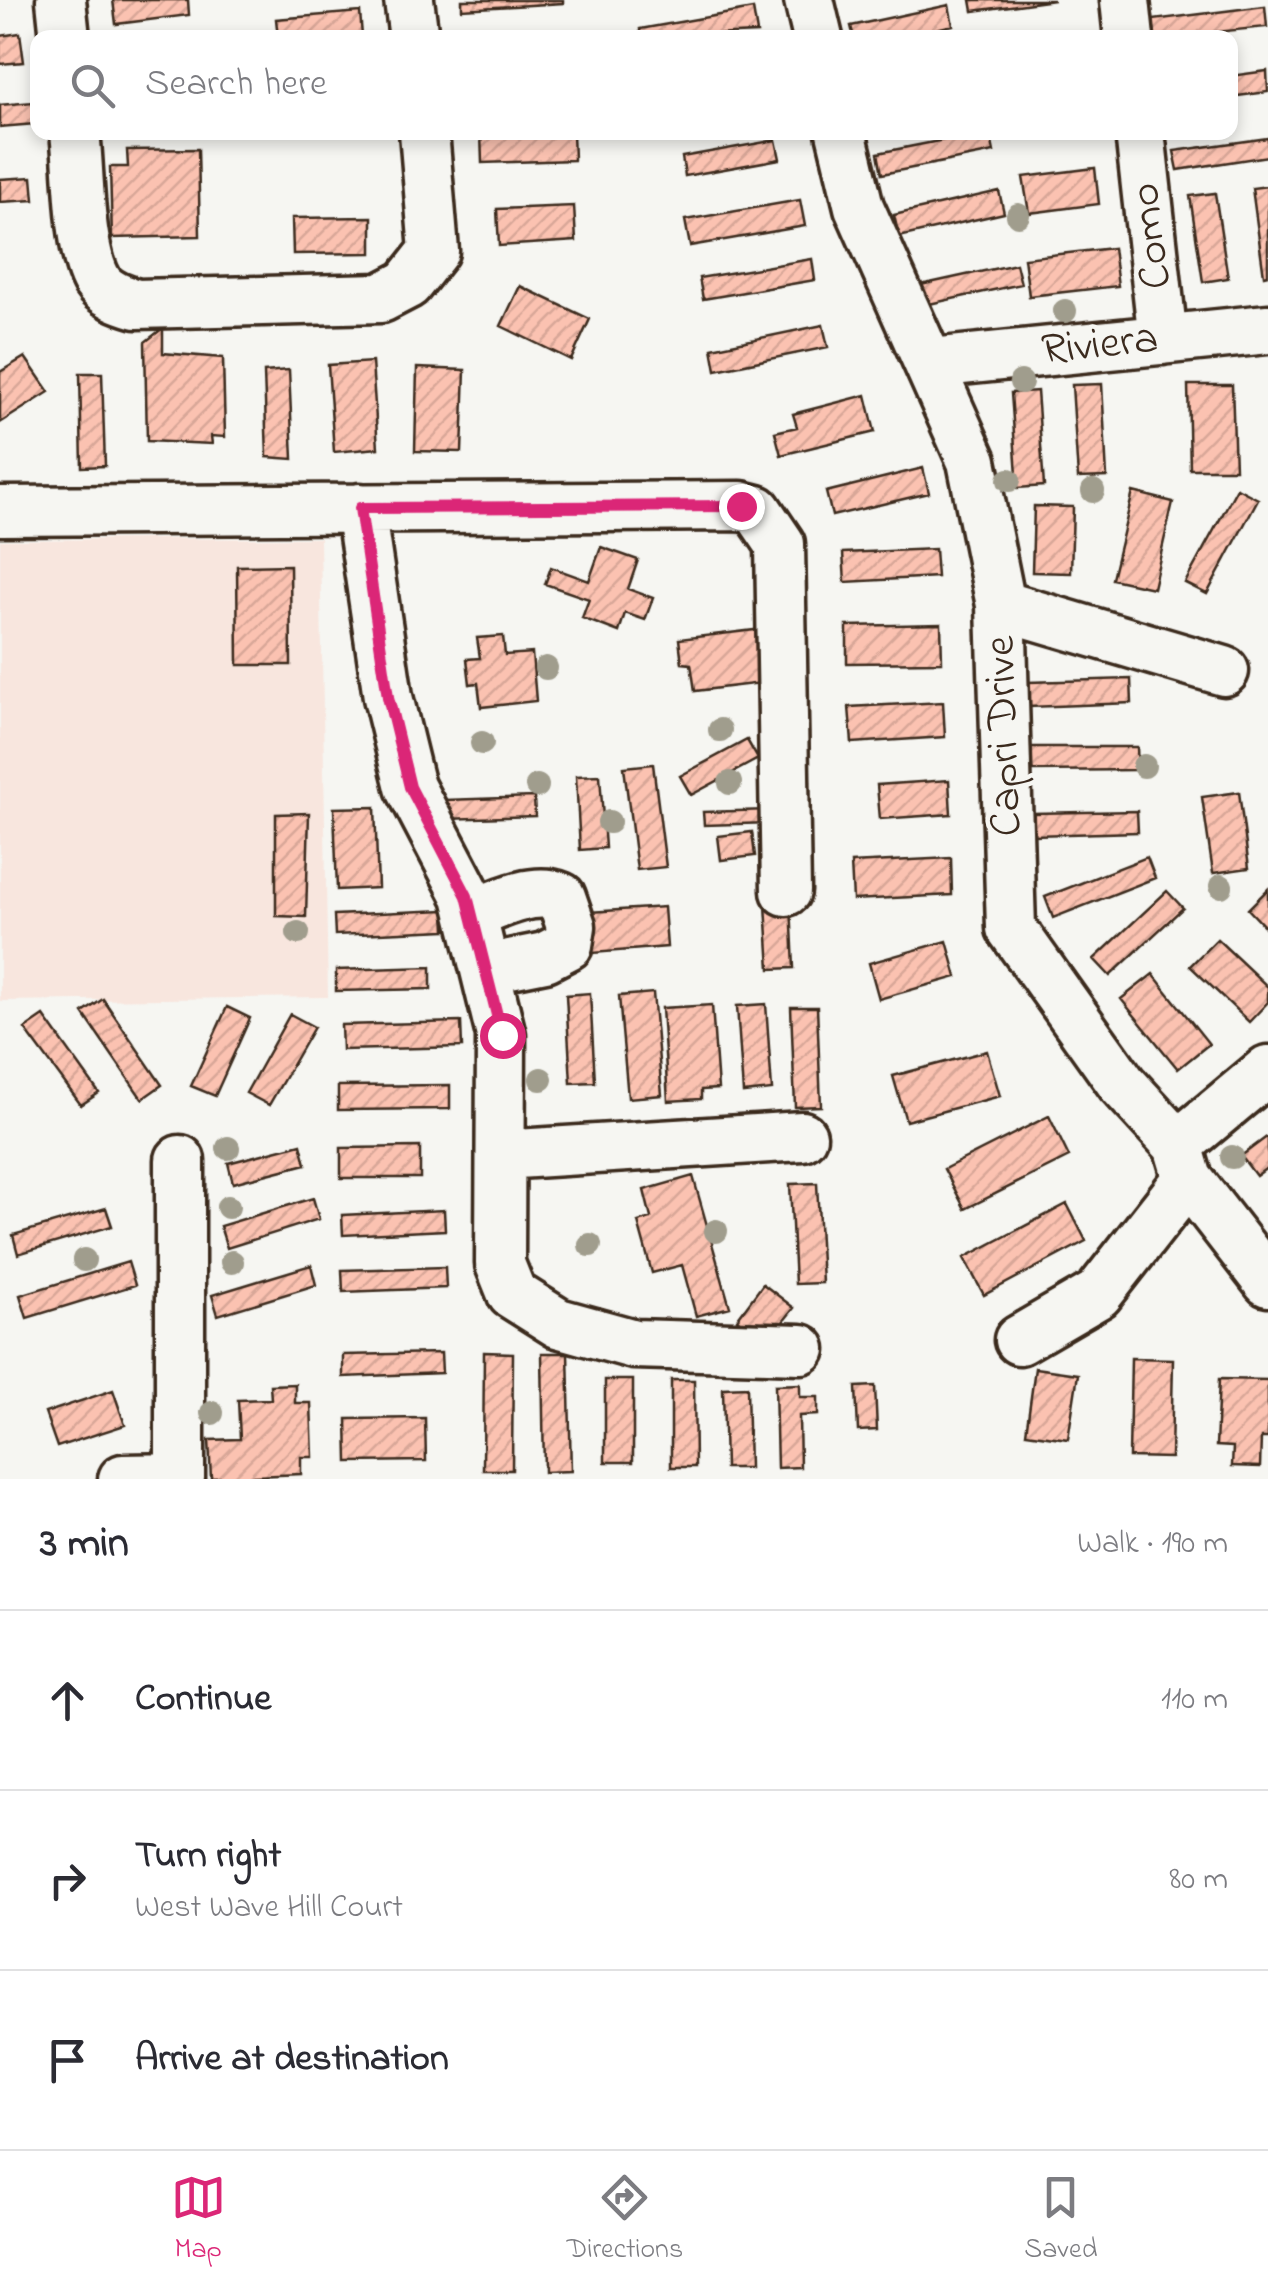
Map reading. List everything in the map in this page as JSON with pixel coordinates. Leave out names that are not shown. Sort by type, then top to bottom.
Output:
[{"type":"street","points":[[61,0],[64,30]]},
{"type":"street","points":[[410,0],[413,30]]},
{"type":"street","points":[[810,0],[816,30]]},
{"type":"street","points":[[1124,0],[1128,30]]},
{"type":"street","points":[[77,140],[98,304],[137,304],[381,298],[425,286],[434,252],[425,140]]},
{"type":"street","name":"Capri Drive","points":[[843,140],[859,207],[932,363],[972,461],[1000,605],[1011,928],[1268,1282]]},
{"type":"street","name":"Como","points":[[1141,140],[1164,340]]},
{"type":"street","name":"Riviera","points":[[932,363],[1268,329]]},
{"type":"street","points":[[0,511],[741,506],[758,510],[780,544],[786,891]]},
{"type":"street","points":[[360,508],[388,697],[410,787],[467,896],[502,1035],[500,1264],[512,1294],[558,1323],[634,1344],[801,1349]]},
{"type":"street","points":[[1000,605],[1224,670]]},
{"type":"street","points":[[472,914],[514,898],[552,894],[562,898],[571,926],[568,945],[545,958],[485,968]]},
{"type":"street","points":[[1019,1340],[1098,1294],[1183,1162],[1268,1070]]},
{"type":"street","points":[[501,1155],[802,1136]]},
{"type":"street","points":[[123,1479],[180,1478],[180,1160]]},
{"type":"shaded area","points":[[320,538],[328,997],[0,1001],[0,540]]},
{"type":"building","points":[[113,0],[188,0],[189,15],[116,24]]},
{"type":"building","points":[[462,0],[563,0],[563,3],[462,9]]},
{"type":"building","points":[[971,0],[1054,0],[973,11]]},
{"type":"building","points":[[949,5],[953,25],[932,30],[852,30],[851,26]]},
{"type":"building","points":[[1265,6],[1267,27],[1154,30],[1153,20]]},
{"type":"building","points":[[753,9],[756,30],[640,30]]},
{"type":"building","points":[[360,12],[362,30],[277,30],[276,19]]},
{"type":"building","points":[[20,33],[24,62],[0,64],[0,36]]},
{"type":"building","points":[[1267,71],[1268,92],[1238,96],[1238,75]]},
{"type":"building","points":[[30,102],[30,124],[0,127],[0,105]]},
{"type":"building","points":[[1268,138],[1268,156],[1178,170],[1174,151]]},
{"type":"building","points":[[481,140],[573,140],[574,160],[482,163]]},
{"type":"building","points":[[776,140],[780,159],[685,176],[682,157]]},
{"type":"building","points":[[944,140],[992,140],[994,152],[882,174],[878,153]]},
{"type":"building","points":[[198,149],[200,236],[112,238],[110,167],[128,167],[127,150]]},
{"type":"building","points":[[1095,168],[1099,204],[1029,213],[1023,177]]},
{"type":"building","points":[[32,177],[34,200],[0,202],[0,179]]},
{"type":"building","points":[[1268,186],[1268,275],[1264,276],[1252,188]]},
{"type":"building","points":[[999,191],[1004,213],[899,237],[894,215]]},
{"type":"building","points":[[1215,193],[1228,278],[1203,282],[1190,196]]},
{"type":"building","points":[[800,200],[805,226],[690,246],[685,220]]},
{"type":"building","points":[[574,206],[576,241],[499,246],[497,209]]},
{"type":"building","points":[[372,217],[372,253],[293,254],[292,218]]},
{"type":"building","points":[[1113,248],[1118,286],[1029,296],[1024,258]]},
{"type":"building","points":[[812,259],[815,280],[703,299],[699,278]]},
{"type":"building","points":[[1016,264],[1021,284],[920,306],[916,286]]},
{"type":"building","points":[[520,286],[590,319],[571,360],[501,326]]},
{"type":"building","points":[[823,325],[828,347],[716,370],[712,348]]},
{"type":"building","points":[[163,328],[163,353],[223,358],[225,437],[211,436],[212,444],[147,441],[145,342]]},
{"type":"building","points":[[25,357],[49,392],[0,423],[0,372]]},
{"type":"building","points":[[372,362],[378,448],[334,452],[328,365]]},
{"type":"building","points":[[417,368],[465,370],[462,452],[415,451]]},
{"type":"building","points":[[289,370],[293,459],[267,457],[264,372]]},
{"type":"building","points":[[80,373],[102,373],[105,466],[82,467]]},
{"type":"building","points":[[1102,384],[1107,477],[1078,478],[1072,385]]},
{"type":"building","points":[[1188,385],[1232,385],[1235,469],[1190,469]]},
{"type":"building","points":[[1037,391],[1044,486],[1018,488],[1011,393]]},
{"type":"building","points":[[866,395],[875,432],[781,455],[775,432],[797,427],[793,414]]},
{"type":"building","points":[[923,468],[929,493],[832,516],[826,492]]},
{"type":"building","points":[[1237,488],[1258,499],[1207,594],[1185,583]]},
{"type":"building","points":[[1133,492],[1173,502],[1153,588],[1112,579]]},
{"type":"building","points":[[1034,506],[1073,507],[1071,573],[1032,572]]},
{"type":"building","points":[[601,547],[638,560],[628,589],[653,598],[645,620],[625,613],[619,632],[582,618],[589,599],[545,584],[551,567],[589,581]]},
{"type":"building","points":[[935,549],[937,577],[845,582],[843,553]]},
{"type":"building","points":[[290,565],[291,665],[238,665],[237,566]]},
{"type":"building","points":[[941,624],[942,662],[847,663],[847,626]]},
{"type":"building","points":[[755,630],[762,683],[695,691],[691,664],[682,663],[679,639]]},
{"type":"building","points":[[503,636],[505,655],[532,653],[536,701],[481,707],[478,683],[470,684],[467,659],[480,658],[477,638]]},
{"type":"building","points":[[1131,679],[1132,703],[1029,707],[1028,682]]},
{"type":"building","points":[[943,702],[945,737],[852,743],[849,707]]},
{"type":"building","points":[[747,740],[758,759],[691,795],[680,776]]},
{"type":"building","points":[[1031,747],[1137,747],[1138,770],[1031,771]]},
{"type":"building","points":[[653,764],[666,867],[637,870],[624,767]]},
{"type":"building","points":[[600,775],[605,848],[580,850],[576,776]]},
{"type":"building","points":[[949,780],[951,814],[880,819],[877,785]]},
{"type":"building","points":[[1239,792],[1249,868],[1213,873],[1202,797]]},
{"type":"building","points":[[534,797],[535,816],[445,819],[445,800]]},
{"type":"building","points":[[375,807],[378,888],[337,890],[334,808]]},
{"type":"building","points":[[770,810],[771,823],[704,825],[703,812]]},
{"type":"building","points":[[1137,811],[1138,832],[1033,835],[1032,813]]},
{"type":"building","points":[[309,813],[306,917],[276,916],[276,814]]},
{"type":"building","points":[[752,832],[755,856],[721,860],[718,836]]},
{"type":"building","points":[[1147,857],[1155,878],[1053,918],[1045,897]]},
{"type":"building","points":[[951,858],[952,895],[853,900],[851,863]]},
{"type":"building","points":[[1268,889],[1268,930],[1248,909]]},
{"type":"building","points":[[1167,891],[1183,908],[1110,976],[1094,959]]},
{"type":"building","points":[[791,904],[794,968],[770,969],[766,905]]},
{"type":"building","points":[[664,907],[667,947],[593,953],[590,912]]},
{"type":"building","points":[[445,910],[446,930],[335,935],[334,915]]},
{"type":"building","points":[[1217,939],[1268,987],[1268,1002],[1249,1022],[1190,966]]},
{"type":"building","points":[[947,941],[957,977],[879,999],[869,963]]},
{"type":"building","points":[[431,967],[431,989],[336,991],[336,970]]},
{"type":"building","points":[[1153,974],[1209,1044],[1178,1069],[1121,999]]},
{"type":"building","points":[[590,993],[595,1082],[571,1083],[566,995]]},
{"type":"building","points":[[653,993],[662,1095],[628,1098],[619,996]]},
{"type":"building","points":[[103,999],[162,1085],[142,1099],[83,1013]]},
{"type":"building","points":[[766,1004],[772,1090],[743,1093],[737,1006]]},
{"type":"building","points":[[712,1005],[718,1089],[701,1090],[701,1099],[668,1101],[662,1008]]},
{"type":"building","points":[[227,1007],[250,1018],[215,1096],[191,1086]]},
{"type":"building","points":[[791,1007],[817,1007],[821,1106],[795,1107]]},
{"type":"building","points":[[290,1014],[314,1027],[269,1105],[246,1093]]},
{"type":"building","points":[[44,1016],[99,1093],[81,1105],[25,1029]]},
{"type":"building","points":[[461,1022],[462,1047],[342,1050],[341,1025]]},
{"type":"building","points":[[987,1051],[1000,1096],[906,1121],[893,1076]]},
{"type":"building","points":[[450,1085],[450,1109],[338,1110],[338,1086]]},
{"type":"building","points":[[1049,1116],[1069,1157],[965,1209],[944,1169]]},
{"type":"building","points":[[1268,1136],[1268,1167],[1256,1176],[1241,1156]]},
{"type":"building","points":[[301,1144],[306,1164],[233,1183],[228,1163]]},
{"type":"building","points":[[420,1147],[420,1178],[341,1178],[341,1148]]},
{"type":"building","points":[[693,1176],[730,1307],[696,1316],[682,1265],[652,1273],[638,1222],[651,1218],[644,1190]]},
{"type":"building","points":[[817,1183],[822,1283],[795,1284],[790,1184]]},
{"type":"building","points":[[313,1198],[319,1219],[227,1248],[220,1226]]},
{"type":"building","points":[[1067,1204],[1086,1241],[984,1295],[964,1258]]},
{"type":"building","points":[[106,1208],[112,1226],[18,1254],[13,1235]]},
{"type":"building","points":[[444,1210],[445,1230],[343,1235],[342,1215]]},
{"type":"building","points":[[128,1262],[135,1285],[27,1318],[20,1295]]},
{"type":"building","points":[[311,1265],[316,1285],[218,1315],[212,1295]]},
{"type":"building","points":[[445,1267],[446,1288],[343,1292],[342,1270]]},
{"type":"building","points":[[763,1284],[794,1308],[767,1342],[737,1319]]},
{"type":"building","points":[[484,1352],[513,1353],[512,1470],[483,1470]]},
{"type":"building","points":[[441,1353],[442,1373],[343,1377],[343,1355]]},
{"type":"building","points":[[542,1353],[568,1353],[571,1471],[544,1472]]},
{"type":"building","points":[[1131,1358],[1173,1359],[1171,1458],[1129,1457]]},
{"type":"building","points":[[1035,1368],[1078,1374],[1068,1439],[1026,1433]]},
{"type":"building","points":[[1219,1379],[1268,1380],[1268,1438],[1261,1438],[1260,1467],[1232,1466],[1233,1447],[1216,1446]]},
{"type":"building","points":[[605,1380],[633,1380],[633,1462],[605,1462]]},
{"type":"building","points":[[671,1380],[694,1380],[695,1467],[671,1467]]},
{"type":"building","points":[[295,1384],[295,1403],[311,1403],[313,1457],[301,1457],[301,1474],[211,1478],[209,1440],[240,1439],[238,1400],[271,1399],[270,1385]]},
{"type":"building","points":[[800,1384],[800,1397],[818,1397],[818,1415],[799,1416],[800,1467],[777,1468],[775,1385]]},
{"type":"building","points":[[875,1386],[877,1430],[858,1431],[856,1387]]},
{"type":"building","points":[[747,1387],[749,1468],[725,1468],[723,1388]]},
{"type":"building","points":[[113,1390],[125,1425],[57,1447],[45,1413]]},
{"type":"building","points":[[425,1418],[426,1461],[348,1462],[347,1419]]},
{"type":"route","points":[[502,1035],[467,896],[410,787],[388,697],[360,508],[741,506]]}]
